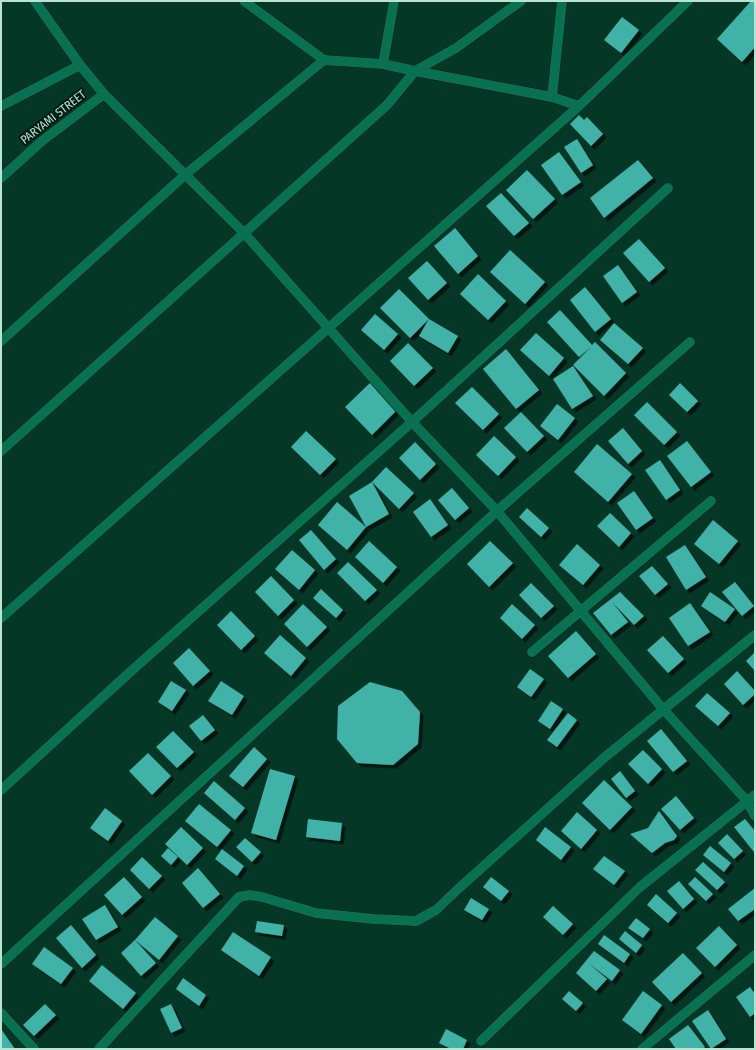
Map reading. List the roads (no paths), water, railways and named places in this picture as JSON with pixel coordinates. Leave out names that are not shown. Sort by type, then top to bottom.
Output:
[{"type":"street","points":[[35,1],[80,65],[104,94],[244,233],[412,422],[497,511],[662,709],[751,798],[755,816]]},
{"type":"street","points":[[244,1],[324,60],[383,64],[552,97],[579,106]]},
{"type":"street","points":[[383,64],[394,1]]},
{"type":"street","points":[[1,451],[387,105],[415,71],[456,48],[521,1]]},
{"type":"street","points":[[552,97],[562,1]]},
{"type":"street","points":[[1,618],[579,106],[688,1]]},
{"type":"street","points":[[1,341],[186,174],[324,60]]},
{"type":"street","points":[[1,106],[80,65]]},
{"type":"street","name":"PARYAMI STREET","points":[[1,178],[42,141],[104,94]]},
{"type":"street","points":[[1,790],[129,673],[412,422],[668,188]]},
{"type":"street","points":[[1,964],[497,511],[690,342]]},
{"type":"street","points":[[532,652],[711,501]]},
{"type":"street","points":[[99,1049],[239,897],[250,895],[262,896],[316,913],[374,919],[416,921],[436,910],[456,890],[605,757],[662,709],[755,635]]},
{"type":"street","points":[[481,1041],[640,886],[751,798]]},
{"type":"street","points":[[642,1049],[755,955]]},
{"type":"street","points":[[1,1012],[34,1049]]}]
